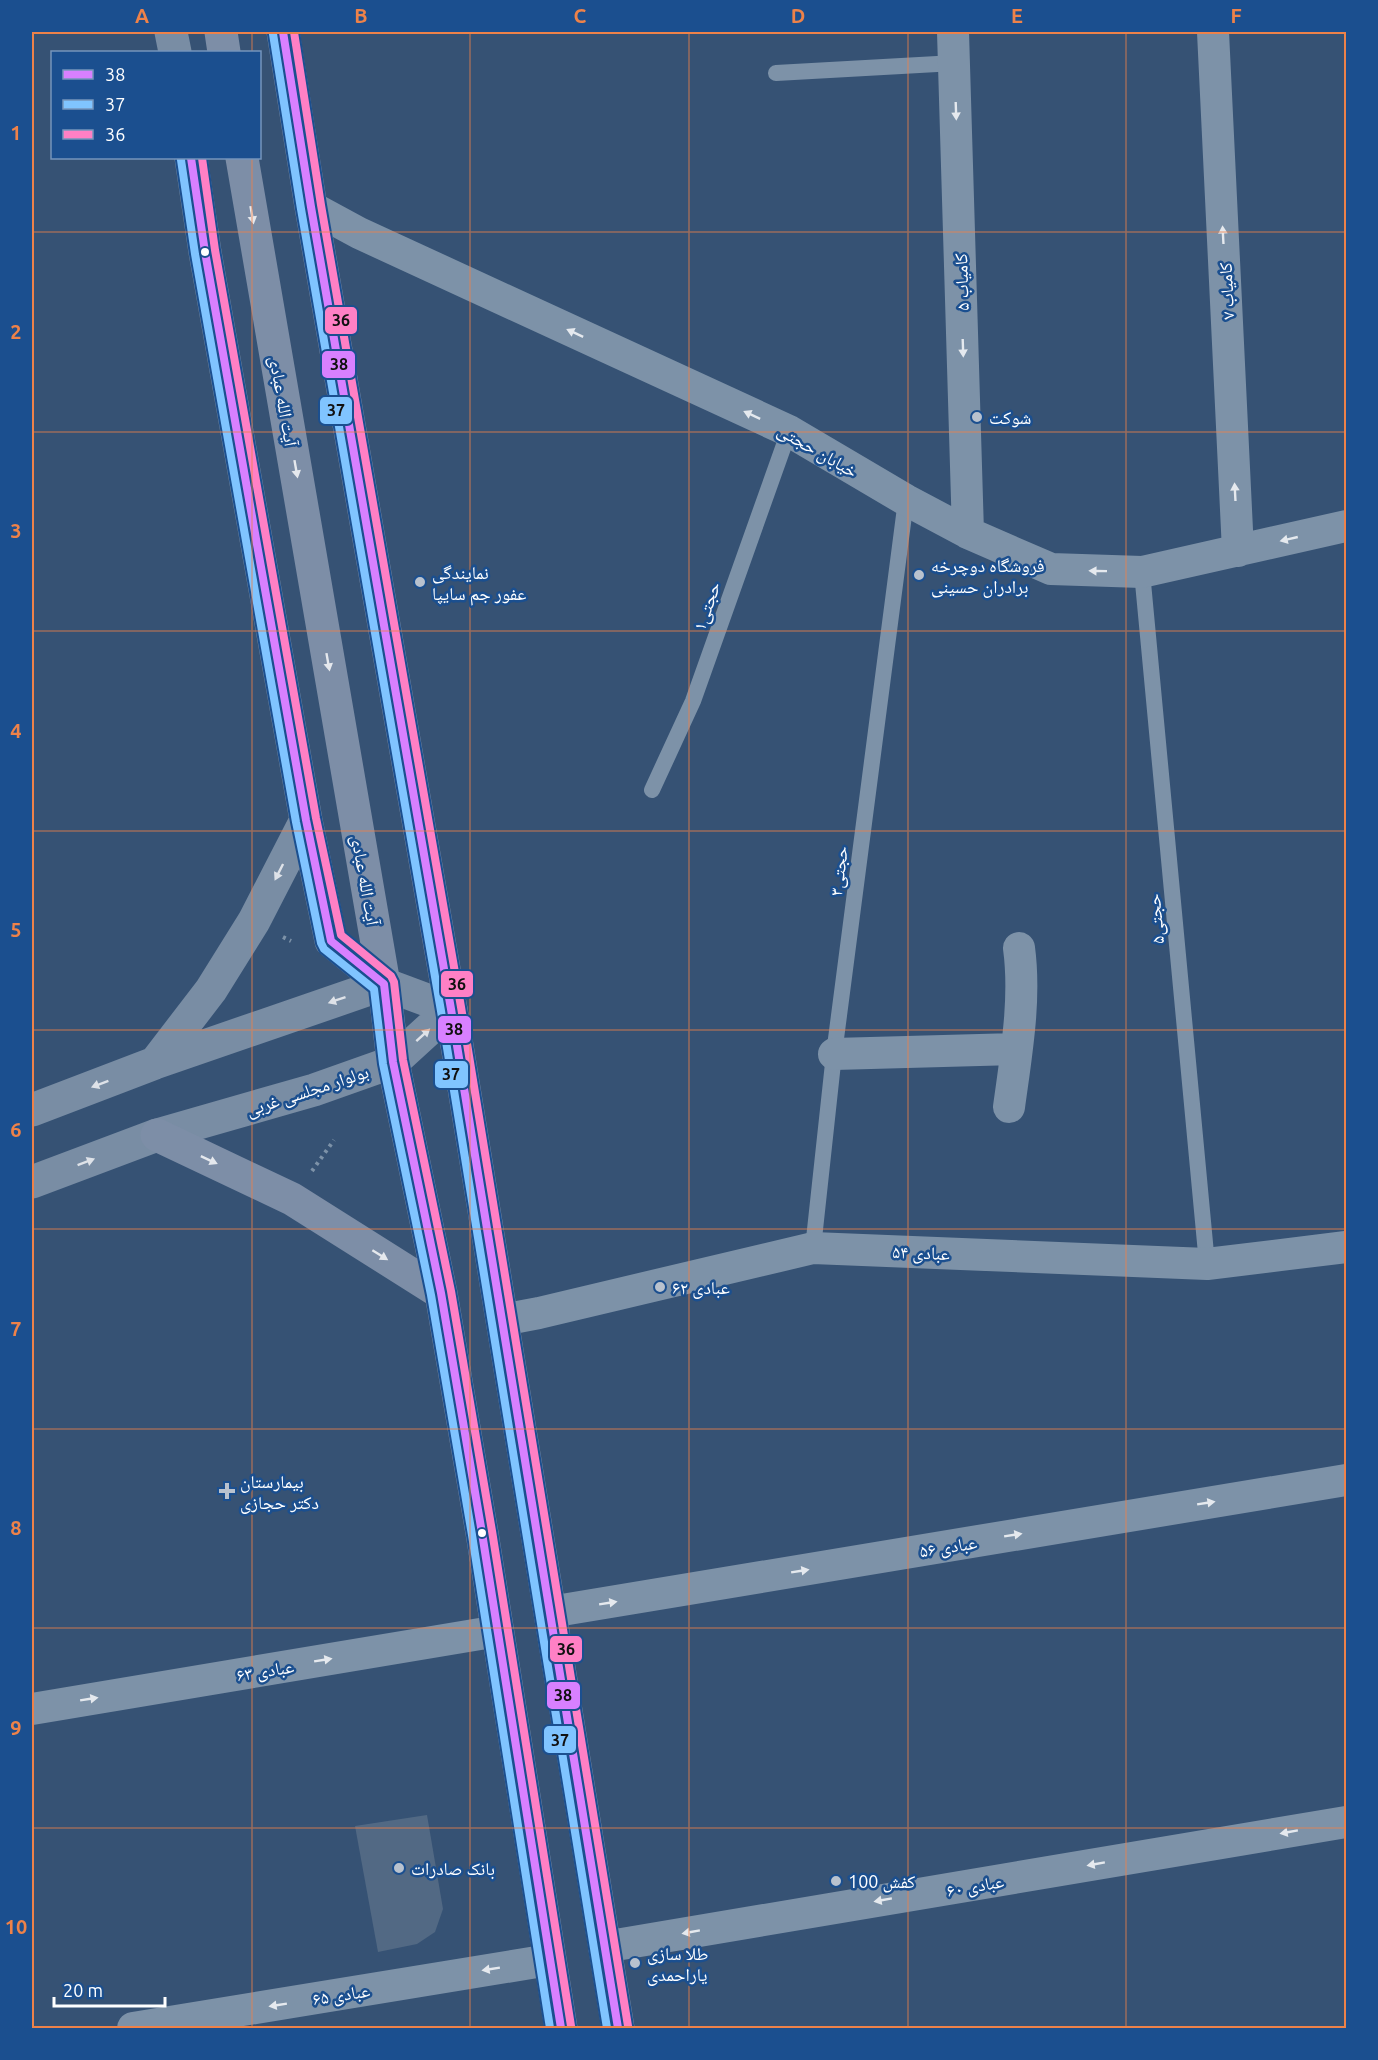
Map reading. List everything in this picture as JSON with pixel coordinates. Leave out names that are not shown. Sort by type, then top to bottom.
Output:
[{"type":"main road","points":[[171,32],[175,51]]},
{"type":"main road","points":[[221,32],[224,51]]},
{"type":"main road","points":[[283,32],[311,207],[452,1009],[618,2028]]},
{"type":"main road","points":[[191,159],[205,252],[306,820],[331,941],[384,984],[452,1009]]},
{"type":"main road","name":"آیت الله عبادی","points":[[242,159],[384,984],[393,1062],[441,1293],[561,2028]]},
{"type":"main road","points":[[155,1064],[217,980],[254,921],[306,820]]},
{"type":"main road","points":[[32,1110],[155,1064],[384,984]]},
{"type":"main road","name":"بولوار مجلسی غربی","points":[[32,1182],[156,1135],[314,1090],[393,1062],[452,1009]]},
{"type":"main road","points":[[156,1135],[292,1199],[441,1293]]},
{"type":"street","name":"کامیاب ۵","points":[[953,32],[968,532]]},
{"type":"street","name":"کامیاب ۷","points":[[1213,32],[1238,551]]},
{"type":"street","name":"خیابان حجتی","points":[[311,207],[359,233],[789,431],[906,500],[968,532],[1051,569],[1142,572],[1347,526]]},
{"type":"street","points":[[1009,1107],[1022,974],[1019,948]]},
{"type":"street","points":[[834,1054],[1016,1049]]},
{"type":"street","name":"عبادی ۵۴","points":[[502,1320],[813,1248],[1207,1264],[1347,1247]]},
{"type":"street","name":"عبادی ۵۶","points":[[550,1612],[1347,1480]]},
{"type":"street","name":"عبادی ۶۳","points":[[32,1708],[498,1631]]},
{"type":"street","name":"عبادی ۶۰","points":[[604,1947],[1347,1822]]},
{"type":"street","name":"عبادی ۶۵","points":[[133,2028],[549,1960]]},
{"type":"lane","points":[[776,73],[955,63]]},
{"type":"lane","name":"حجتی۱","points":[[652,790],[693,701],[789,431]]},
{"type":"lane","name":"حجتی۳","points":[[813,1248],[834,1054],[906,500]]},
{"type":"lane","name":"حجتی۵","points":[[1142,572],[1207,1264]]},
{"type":"building","name":"بانک صادرات","points":[[427,1815],[443,1909],[435,1932],[417,1944],[378,1952],[355,1826]]},
{"type":"transit line","name":"38","points":[[283,32],[311,207],[451,1009],[618,2028]]},
{"type":"transit line","name":"36","points":[[294,32],[321,205],[461,1007],[628,2026]]},
{"type":"transit line","name":"37","points":[[273,34],[301,209],[441,1011],[607,2028]]},
{"type":"transit line","name":"38","points":[[191,159],[205,252],[306,820],[331,941],[384,984],[393,1062],[441,1293],[482,1533],[561,2028]]},
{"type":"transit line","name":"36","points":[[202,159],[215,250],[316,818],[341,935],[391,976],[394,982],[403,1060],[451,1291],[492,1531],[571,2026]]},
{"type":"transit line","name":"37","points":[[181,160],[195,254],[296,822],[321,943],[324,949],[374,989],[383,1064],[431,1295],[472,1535],[550,2028]]},
{"type":"place","name":"شوكت","points":[[977,417]]},
{"type":"place","name":"فروشگاه دوچرخه برادران حسینی","points":[[919,575]]},
{"type":"place","name":"نمایندگی عفور جم سایپا","points":[[420,582]]},
{"type":"place","name":"عبادی ۶۲","points":[[660,1287]]},
{"type":"place","name":"بیمارستان دکتر حجازی","points":[[227,1491]]},
{"type":"place","name":"بانک صادرات","points":[[399,1868]]},
{"type":"place","name":"کفش 100","points":[[836,1881]]},
{"type":"place","name":"طلا سازی یاراحمدی","points":[[635,1963]]}]
